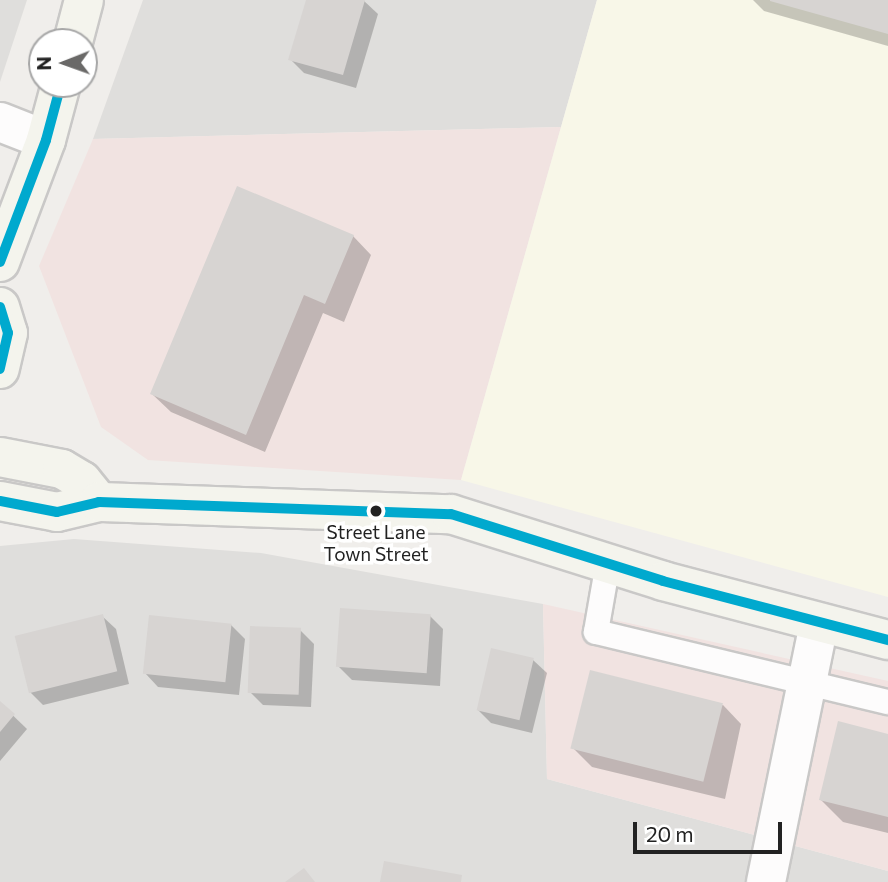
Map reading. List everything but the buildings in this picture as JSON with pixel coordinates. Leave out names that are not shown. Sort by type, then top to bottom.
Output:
[{"type":"street","points":[[77,28],[84,0]]},
{"type":"street","points":[[0,262],[46,140],[57,98]]},
{"type":"street","points":[[0,122],[46,140]]},
{"type":"street","points":[[0,307],[8,333],[0,369]]},
{"type":"street","points":[[0,457],[62,469],[82,481],[99,502]]},
{"type":"street","points":[[0,501],[57,512],[99,502],[451,514],[819,624],[888,640]]},
{"type":"street","points":[[766,882],[819,624]]},
{"type":"lane","points":[[608,563],[596,632],[888,702]]},
{"type":"shaded area","points":[[0,0],[27,0],[0,82]]},
{"type":"shaded area","points":[[143,0],[597,0],[561,127],[93,139]]},
{"type":"shaded area","points":[[597,0],[888,0],[888,597],[461,480]]},
{"type":"shaded area","points":[[561,127],[461,480],[148,460],[101,427],[39,266],[93,139]]},
{"type":"shaded area","points":[[74,539],[261,553],[543,604],[547,779],[888,871],[888,882],[0,882],[0,546]]},
{"type":"shaded area","points":[[543,604],[888,681],[888,871],[547,779]]},
{"type":"transit line","points":[[0,262],[46,140],[57,98]]},
{"type":"transit line","points":[[0,307],[8,333],[0,369]]},
{"type":"transit line","points":[[0,501],[57,512],[99,502],[451,514],[663,581],[888,640]]},
{"type":"place","name":"Street Lane Town Street","points":[[376,511]]}]
